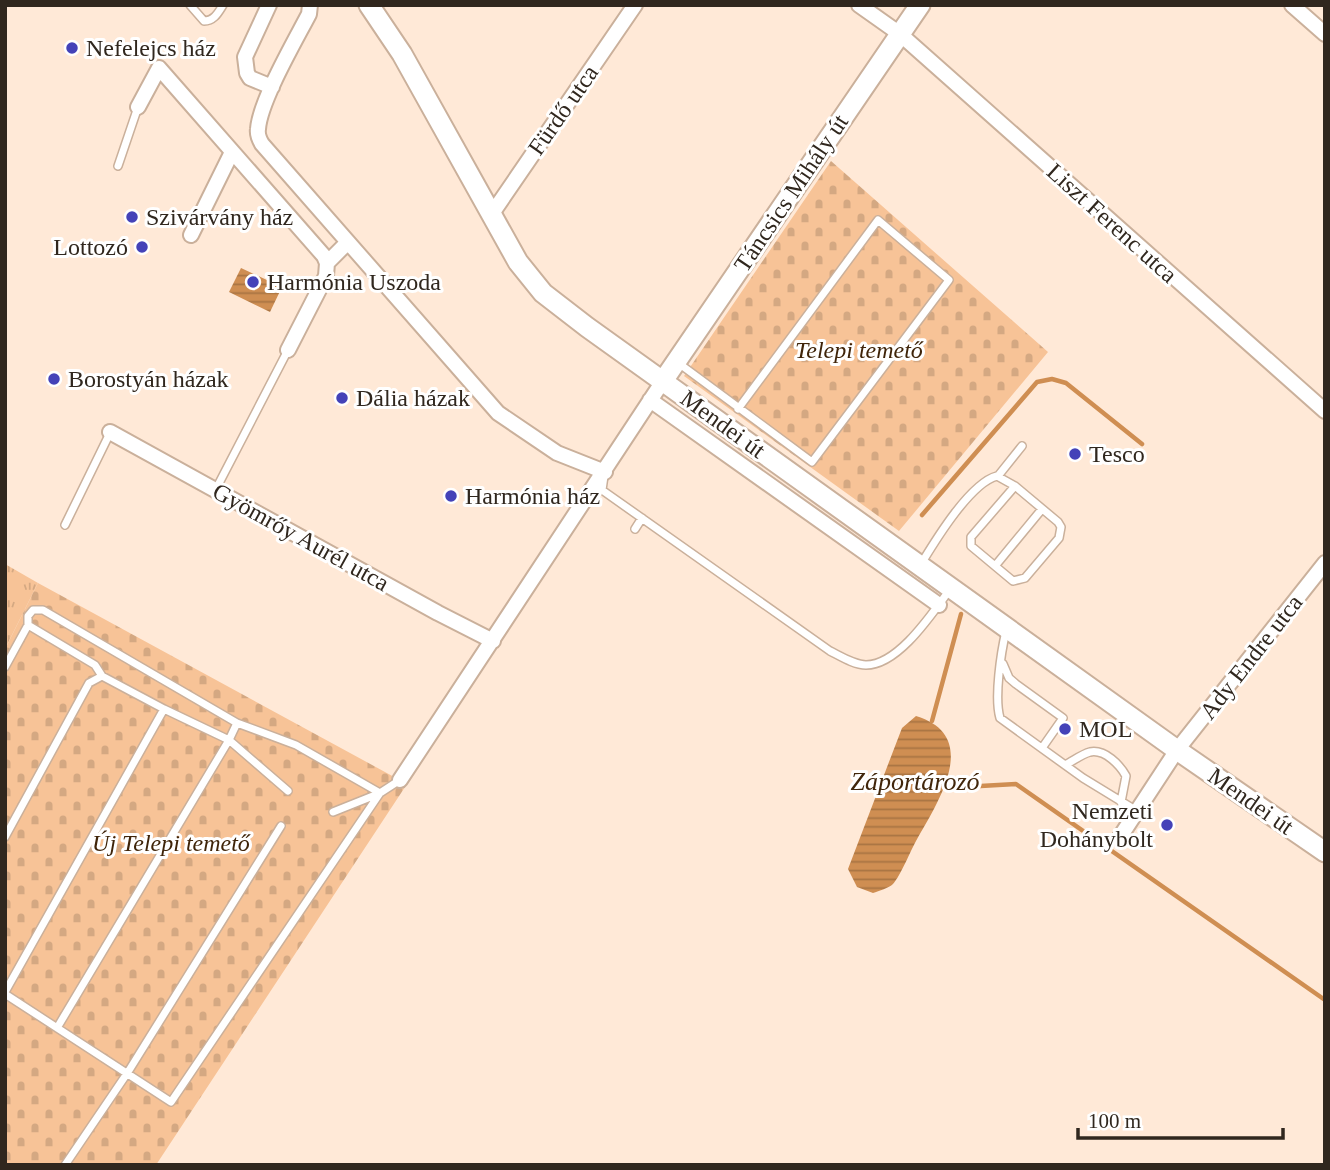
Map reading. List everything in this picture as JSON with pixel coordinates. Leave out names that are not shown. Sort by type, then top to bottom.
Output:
[{"type":"main road","name":"Mendei út","points":[[369,5],[402,54],[518,262],[543,293],[1177,750],[1325,852]]},
{"type":"main road","name":"Táncsics Mihály út","points":[[663,381],[920,5]]},
{"type":"street","points":[[269,5],[245,57],[245,65],[250,78],[272,87]]},
{"type":"street","points":[[310,5],[309,14],[272,87],[258,124],[258,138],[498,412],[556,453],[604,472]]},
{"type":"street","name":"Fürdő utca","points":[[491,215],[635,5]]},
{"type":"street","name":"Liszt Ferenc utca","points":[[859,5],[900,34],[1325,411]]},
{"type":"street","points":[[1292,5],[1325,34]]},
{"type":"street","points":[[138,107],[159,68],[325,257],[326,276],[288,350]]},
{"type":"street","points":[[191,235],[232,152]]},
{"type":"street","points":[[259,182],[278,163]]},
{"type":"street","points":[[327,263],[348,243]]},
{"type":"street","points":[[400,780],[663,381]]},
{"type":"street","name":"Mendei út","points":[[650,400],[939,605]]},
{"type":"street","name":"Gyömrőy Aurél utca","points":[[110,432],[438,613],[494,641]]},
{"type":"street","name":"Ady Endre utca","points":[[1177,750],[1325,563]]},
{"type":"street","points":[[1120,837],[1177,750]]},
{"type":"lane","points":[[190,5],[204,21],[209,21],[223,5]]},
{"type":"lane","points":[[118,166],[138,107]]},
{"type":"lane","points":[[677,362],[738,409],[812,462],[949,280],[878,220],[738,409]]},
{"type":"lane","points":[[216,489],[288,350]]},
{"type":"lane","points":[[65,525],[110,432]]},
{"type":"lane","points":[[998,476],[1022,446]]},
{"type":"lane","points":[[604,472],[602,490],[830,651],[857,664],[867,665],[892,656],[905,645],[952,588]]},
{"type":"lane","points":[[920,565],[940,531],[979,486],[993,476],[998,476],[1015,486],[1058,522],[1061,533],[1025,578],[1013,581],[971,546],[971,537],[1015,486]]},
{"type":"lane","points":[[995,566],[1042,509]]},
{"type":"lane","points":[[635,529],[642,517]]},
{"type":"lane","points":[[5,667],[28,625],[28,617],[33,610],[43,610],[237,723],[296,746],[380,793]]},
{"type":"lane","points":[[28,625],[95,666],[102,676],[229,740],[288,791]]},
{"type":"lane","points":[[1007,627],[1001,656],[998,716],[1065,765],[1137,811]]},
{"type":"lane","points":[[1001,656],[1009,678],[1063,718],[1042,748]]},
{"type":"lane","points":[[5,837],[89,683],[102,676]]},
{"type":"lane","points":[[164,709],[5,993],[171,1102],[380,793]]},
{"type":"lane","points":[[57,1028],[237,723]]},
{"type":"lane","points":[[1065,765],[1091,752],[1108,757],[1120,766],[1126,776],[1121,802]]},
{"type":"lane","points":[[333,812],[380,793],[400,780]]},
{"type":"lane","points":[[65,1165],[128,1072],[281,826]]},
{"type":"green space","name":"Telepi temető","points":[[831,161],[1048,352],[899,531],[684,376]]},
{"type":"green space","points":[[5,564],[38,583],[5,649]]},
{"type":"green space","name":"Új Telepi temető","points":[[38,583],[407,784],[156,1165],[5,1165],[5,649]]},
{"type":"water","points":[[241,268],[282,287],[270,312],[229,292]]},
{"type":"water","name":"Záportározó","points":[[916,716],[936,726],[947,738],[951,754],[949,771],[935,808],[896,880],[889,887],[873,893],[857,887],[848,869],[902,728]]},
{"type":"waterway","points":[[922,515],[1037,382],[1052,379],[1066,383],[1142,444]]},
{"type":"waterway","points":[[932,721],[961,614]]},
{"type":"waterway","points":[[945,788],[1016,784],[1325,1000]]},
{"type":"place","name":"Nefelejcs ház","points":[[72,48]]},
{"type":"place","name":"Szivárvány ház","points":[[132,217]]},
{"type":"place","name":"Lottozó","points":[[142,247]]},
{"type":"place","name":"Harmónia Uszoda","points":[[253,282]]},
{"type":"place","name":"Borostyán házak","points":[[54,379]]},
{"type":"place","name":"Dália házak","points":[[342,398]]},
{"type":"place","name":"Tesco","points":[[1075,454]]},
{"type":"place","name":"Harmónia ház","points":[[451,496]]},
{"type":"place","name":"MOL","points":[[1065,729]]},
{"type":"place","name":"Nemzeti Dohánybolt","points":[[1167,825]]}]
